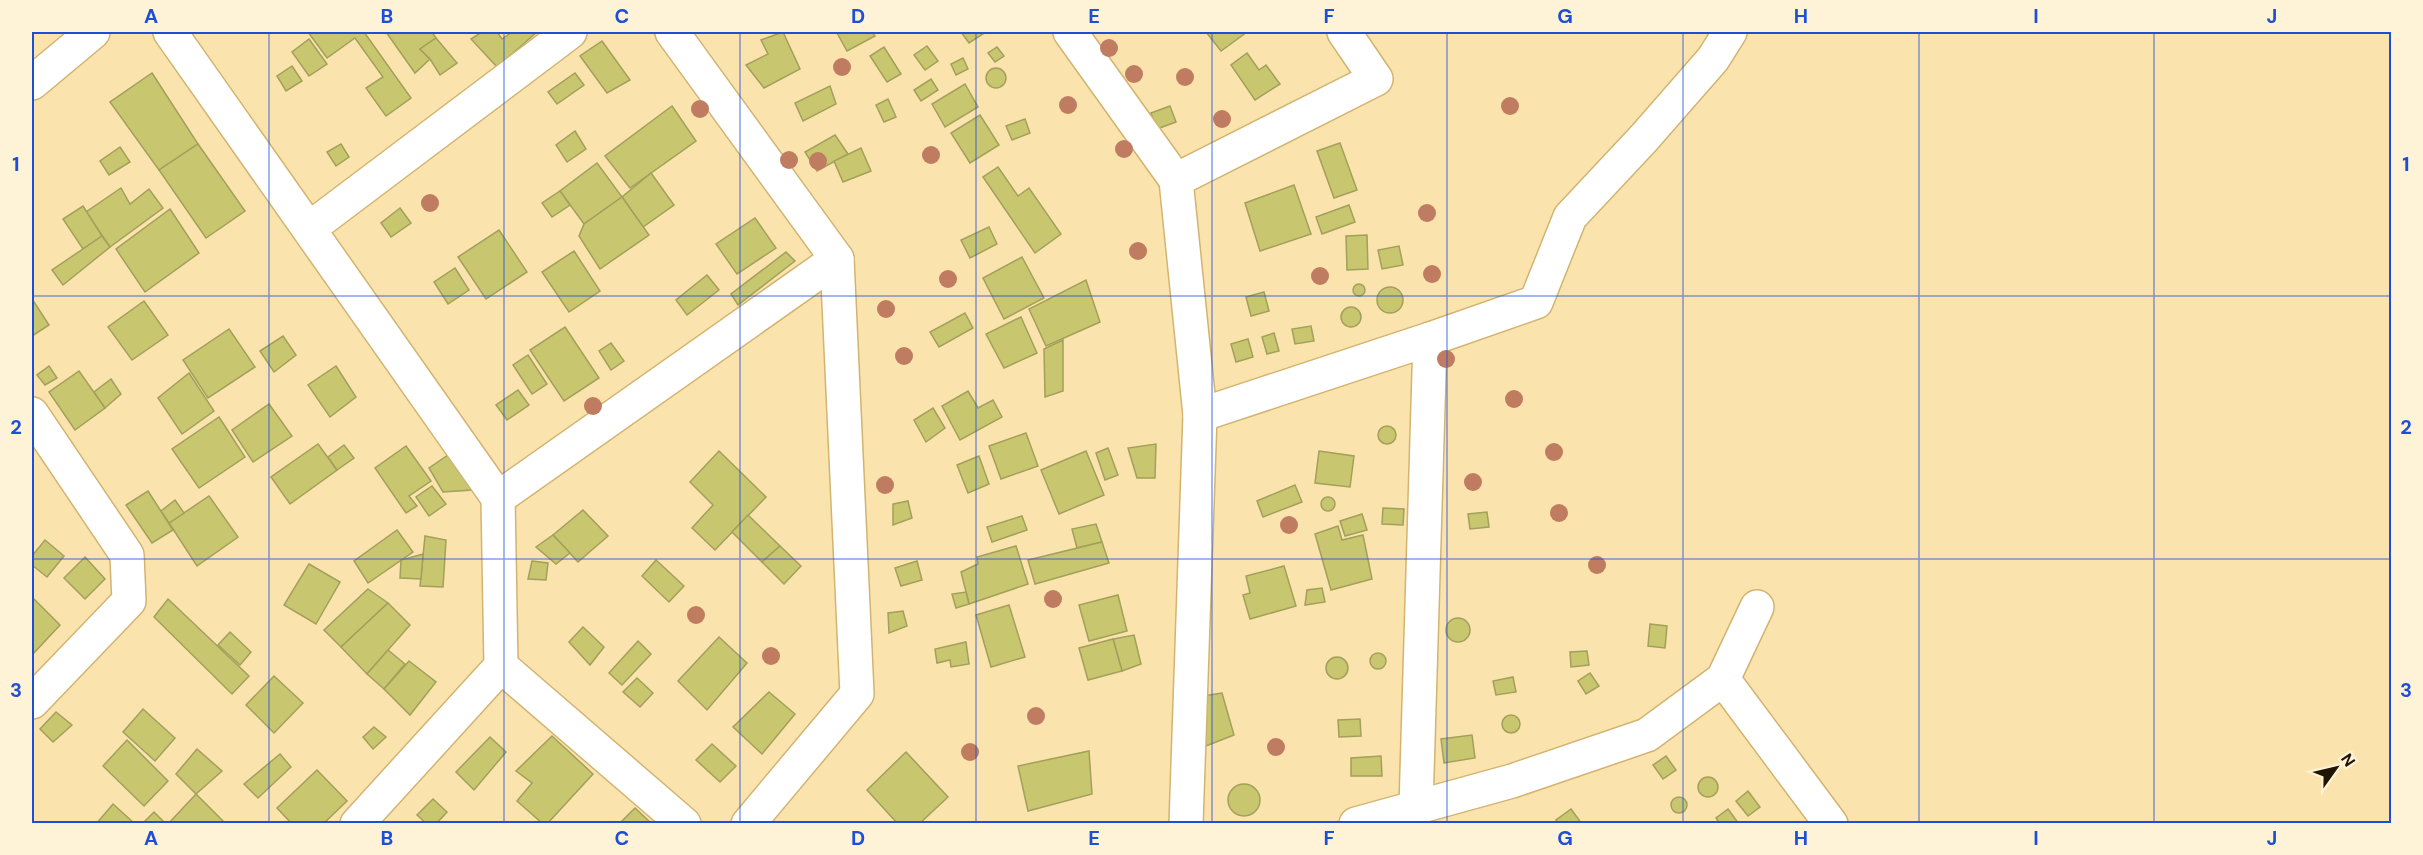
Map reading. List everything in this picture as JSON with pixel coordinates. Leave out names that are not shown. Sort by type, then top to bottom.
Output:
[{"type":"street","points":[[32,83],[93,32]]},
{"type":"street","points":[[170,32],[498,498],[501,666],[357,824]]},
{"type":"street","points":[[310,228],[570,32]]},
{"type":"street","points":[[672,32],[837,259],[856,694],[748,824]]},
{"type":"street","points":[[1070,32],[1176,180],[1200,415],[1186,824]]},
{"type":"street","points":[[1176,180],[1376,79],[1344,32]]},
{"type":"street","points":[[1200,415],[1536,302],[1570,217],[1644,138],[1713,59],[1730,32]]},
{"type":"street","points":[[498,498],[837,259]]},
{"type":"street","points":[[1416,807],[1430,339]]},
{"type":"street","points":[[32,414],[127,555],[129,601],[32,702]]},
{"type":"street","points":[[1356,824],[1512,781],[1647,735],[1723,680],[1757,607]]},
{"type":"street","points":[[501,666],[684,824]]},
{"type":"street","points":[[1723,680],[1831,824]]},
{"type":"building","points":[[308,32],[364,32],[411,98],[386,116],[366,88],[383,77],[355,38],[327,58]]},
{"type":"building","points":[[386,32],[432,32],[436,38],[420,49],[430,59],[415,73]]},
{"type":"building","points":[[482,32],[497,32],[502,39],[512,32],[537,32],[497,67],[471,39]]},
{"type":"building","points":[[783,32],[800,69],[764,88],[746,65],[768,54],[761,40]]},
{"type":"building","points":[[872,32],[875,36],[847,51],[837,33]]},
{"type":"building","points":[[961,32],[986,32],[969,43]]},
{"type":"building","points":[[1206,32],[1247,32],[1221,51]]},
{"type":"building","points":[[436,38],[457,63],[440,75],[430,59],[420,49]]},
{"type":"building","points":[[309,39],[327,64],[309,76],[292,52]]},
{"type":"building","points":[[602,41],[630,80],[607,93],[580,56]]},
{"type":"building","points":[[927,46],[938,61],[925,70],[914,55]]},
{"type":"building","points":[[884,47],[901,74],[887,82],[870,56]]},
{"type":"building","points":[[997,47],[1004,56],[995,62],[988,53]]},
{"type":"building","points":[[1247,53],[1259,70],[1266,65],[1280,84],[1255,100],[1231,65]]},
{"type":"building","points":[[963,58],[968,69],[956,75],[951,64]]},
{"type":"building","points":[[292,66],[302,81],[286,91],[277,76]]},
{"type":"building","points":[[996,68],[1003,71],[1006,78],[1003,85],[996,88],[989,85],[986,78],[989,71]]},
{"type":"building","points":[[152,73],[198,144],[159,170],[110,102]]},
{"type":"building","points":[[575,73],[584,85],[557,104],[548,92]]},
{"type":"building","points":[[931,79],[938,90],[921,101],[914,90]]},
{"type":"building","points":[[965,84],[978,107],[945,127],[932,104]]},
{"type":"building","points":[[830,86],[836,104],[803,121],[795,103]]},
{"type":"building","points":[[888,99],[896,117],[884,122],[876,105]]},
{"type":"building","points":[[672,106],[696,141],[630,188],[605,156]]},
{"type":"building","points":[[1170,106],[1176,122],[1157,129],[1151,113]]},
{"type":"building","points":[[980,115],[999,145],[970,163],[951,133]]},
{"type":"building","points":[[1025,119],[1030,133],[1012,140],[1006,126]]},
{"type":"building","points":[[575,131],[586,149],[567,162],[556,145]]},
{"type":"building","points":[[835,135],[848,154],[817,171],[805,152]]},
{"type":"building","points":[[1340,143],[1357,190],[1334,198],[1317,151]]},
{"type":"building","points":[[198,144],[245,211],[206,238],[159,170]]},
{"type":"building","points":[[341,144],[349,157],[336,166],[327,152]]},
{"type":"building","points":[[120,147],[130,162],[109,175],[100,161]]},
{"type":"building","points":[[861,148],[871,171],[843,182],[834,161]]},
{"type":"building","points":[[597,163],[622,197],[584,224],[560,191]]},
{"type":"building","points":[[998,167],[1018,196],[1029,188],[1061,234],[1035,253],[983,177]]},
{"type":"building","points":[[651,173],[674,205],[643,227],[622,197]]},
{"type":"building","points":[[1294,185],[1311,234],[1260,251],[1245,203]]},
{"type":"building","points":[[121,188],[130,204],[149,189],[163,208],[110,247],[86,212]]},
{"type":"building","points":[[560,191],[570,205],[552,217],[542,203]]},
{"type":"building","points":[[622,197],[649,235],[600,269],[579,236],[584,224]]},
{"type":"building","points":[[1349,205],[1355,222],[1322,234],[1316,217]]},
{"type":"building","points":[[83,206],[102,236],[83,249],[63,219]]},
{"type":"building","points":[[400,208],[411,223],[391,237],[381,223]]},
{"type":"building","points":[[170,209],[199,253],[145,292],[116,249]]},
{"type":"building","points":[[755,218],[776,248],[737,274],[716,244]]},
{"type":"building","points":[[989,227],[997,244],[970,258],[961,240]]},
{"type":"building","points":[[499,230],[527,272],[486,299],[458,257]]},
{"type":"building","points":[[1367,235],[1368,269],[1347,270],[1346,236]]},
{"type":"building","points":[[102,236],[110,247],[63,285],[52,270]]},
{"type":"building","points":[[1399,246],[1403,265],[1382,269],[1378,250]]},
{"type":"building","points":[[574,251],[600,291],[569,312],[542,272]]},
{"type":"building","points":[[786,252],[795,261],[738,305],[731,294]]},
{"type":"building","points":[[1022,257],[1044,298],[1004,319],[983,278]]},
{"type":"building","points":[[455,268],[469,290],[448,304],[434,282]]},
{"type":"building","points":[[707,275],[719,290],[687,315],[676,300]]},
{"type":"building","points":[[1086,280],[1100,322],[1046,346],[1029,309]]},
{"type":"building","points":[[1361,284],[1365,290],[1361,296],[1357,296],[1353,288]]},
{"type":"building","points":[[1390,287],[1399,291],[1403,300],[1399,309],[1390,313],[1381,309],[1377,300],[1381,291]]},
{"type":"building","points":[[1264,292],[1269,311],[1251,316],[1246,297]]},
{"type":"building","points":[[144,301],[168,335],[132,360],[108,327]]},
{"type":"building","points":[[34,302],[49,325],[32,336],[32,303]]},
{"type":"building","points":[[1351,307],[1358,310],[1361,317],[1358,324],[1351,327],[1344,324],[1341,317],[1344,310]]},
{"type":"building","points":[[965,313],[973,328],[939,347],[930,332]]},
{"type":"building","points":[[1021,317],[1037,353],[1004,368],[986,334]]},
{"type":"building","points":[[1311,326],[1314,341],[1295,344],[1292,329]]},
{"type":"building","points":[[565,327],[599,378],[564,401],[530,350]]},
{"type":"building","points":[[229,329],[255,367],[208,398],[183,360]]},
{"type":"building","points":[[1274,333],[1279,351],[1267,354],[1262,337]]},
{"type":"building","points":[[283,336],[296,355],[274,372],[260,351]]},
{"type":"building","points":[[1248,339],[1253,357],[1236,362],[1231,344]]},
{"type":"building","points":[[1063,340],[1063,391],[1045,397],[1044,349]]},
{"type":"building","points":[[611,343],[624,361],[611,370],[599,351]]},
{"type":"building","points":[[528,355],[547,384],[532,394],[513,365]]},
{"type":"building","points":[[49,366],[57,378],[45,385],[37,375]]},
{"type":"building","points":[[336,366],[356,397],[330,417],[308,385]]},
{"type":"building","points":[[79,371],[105,408],[75,430],[49,392]]},
{"type":"building","points":[[189,373],[214,411],[182,434],[158,398]]},
{"type":"building","points":[[111,379],[121,394],[105,408],[94,392]]},
{"type":"building","points":[[518,390],[529,405],[507,420],[496,405]]},
{"type":"building","points":[[968,391],[978,408],[993,400],[1002,417],[960,440],[942,406]]},
{"type":"building","points":[[269,404],[292,436],[253,462],[232,430]]},
{"type":"building","points":[[933,408],[945,428],[926,442],[914,420]]},
{"type":"building","points":[[219,417],[245,457],[199,488],[172,449]]},
{"type":"building","points":[[1387,426],[1393,429],[1396,435],[1393,441],[1387,444],[1381,441],[1378,435],[1381,429]]},
{"type":"building","points":[[1026,433],[1038,466],[1001,479],[989,446]]},
{"type":"building","points":[[318,444],[337,470],[290,504],[271,477]]},
{"type":"building","points":[[1156,444],[1155,478],[1137,478],[1128,448]]},
{"type":"building","points":[[344,445],[354,458],[337,470],[328,457]]},
{"type":"building","points":[[406,446],[431,481],[409,496],[417,506],[406,513],[375,468]]},
{"type":"building","points":[[1108,448],[1118,475],[1105,480],[1096,453]]},
{"type":"building","points":[[719,451],[766,497],[715,550],[692,528],[713,505],[690,482]]},
{"type":"building","points":[[1086,451],[1104,495],[1059,514],[1041,470]]},
{"type":"building","points":[[1319,451],[1354,456],[1350,487],[1315,483]]},
{"type":"building","points":[[448,455],[472,490],[443,492],[429,468]]},
{"type":"building","points":[[979,456],[989,484],[968,493],[957,465]]},
{"type":"building","points":[[1295,485],[1302,502],[1263,517],[1257,501]]},
{"type":"building","points":[[432,486],[446,504],[429,516],[416,497]]},
{"type":"building","points":[[148,491],[173,530],[152,543],[126,505]]},
{"type":"building","points":[[209,496],[238,537],[197,566],[169,523]]},
{"type":"building","points":[[1328,497],[1333,499],[1335,504],[1333,509],[1328,511],[1323,509],[1321,504],[1323,499]]},
{"type":"building","points":[[175,500],[184,513],[169,523],[161,511]]},
{"type":"building","points":[[908,501],[912,518],[893,525],[893,504]]},
{"type":"building","points":[[1383,508],[1404,509],[1403,525],[1382,524]]},
{"type":"building","points":[[583,510],[608,536],[578,562],[553,535]]},
{"type":"building","points":[[1487,512],[1489,527],[1470,529],[1468,514]]},
{"type":"building","points":[[1362,514],[1367,530],[1345,536],[1340,521]]},
{"type":"building","points":[[748,515],[780,546],[762,562],[732,532]]},
{"type":"building","points":[[1022,516],[1027,530],[992,542],[987,527]]},
{"type":"building","points":[[1096,524],[1102,542],[1077,548],[1072,529]]},
{"type":"building","points":[[1338,526],[1342,540],[1363,535],[1372,579],[1331,590],[1315,534]]},
{"type":"building","points":[[397,530],[413,552],[368,583],[354,561]]},
{"type":"building","points":[[553,535],[570,553],[556,564],[536,547]]},
{"type":"building","points":[[425,536],[446,540],[443,587],[420,586]]},
{"type":"building","points":[[45,540],[64,556],[47,577],[32,565],[32,556]]},
{"type":"building","points":[[1102,542],[1109,563],[1035,584],[1028,560]]},
{"type":"building","points":[[780,546],[801,566],[784,584],[762,562]]},
{"type":"building","points":[[1016,546],[1028,584],[969,604],[961,572],[978,564],[977,557]]},
{"type":"building","points":[[423,554],[421,579],[400,578],[401,560]]},
{"type":"building","points":[[85,557],[105,579],[85,599],[64,578]]},
{"type":"building","points":[[656,560],[684,586],[669,602],[642,576]]},
{"type":"building","points":[[532,561],[548,563],[546,580],[528,579]]},
{"type":"building","points":[[917,561],[922,580],[901,586],[895,568]]},
{"type":"building","points":[[309,564],[340,582],[316,624],[284,605]]},
{"type":"building","points":[[1284,566],[1296,606],[1250,619],[1243,595],[1250,593],[1246,576]]},
{"type":"building","points":[[1322,588],[1325,602],[1305,605],[1307,590]]},
{"type":"building","points":[[368,589],[388,603],[341,647],[324,630]]},
{"type":"building","points":[[966,592],[969,604],[956,608],[952,594]]},
{"type":"building","points":[[1118,595],[1127,631],[1089,641],[1079,605]]},
{"type":"building","points":[[32,597],[60,625],[32,655]]},
{"type":"building","points":[[168,599],[249,676],[232,694],[154,617]]},
{"type":"building","points":[[388,603],[410,625],[367,674],[341,647]]},
{"type":"building","points":[[1009,605],[1025,657],[991,667],[976,615]]},
{"type":"building","points":[[903,611],[907,626],[889,633],[888,613]]},
{"type":"building","points":[[1458,618],[1463,619],[1469,625],[1469,635],[1463,641],[1458,642],[1453,641],[1447,635],[1446,630],[1447,625],[1453,619]]},
{"type":"building","points":[[1650,624],[1667,626],[1665,648],[1648,646]]},
{"type":"building","points":[[583,627],[604,647],[590,665],[569,642]]},
{"type":"building","points":[[230,632],[251,652],[240,665],[218,645]]},
{"type":"building","points":[[1134,635],[1141,664],[1122,671],[1113,639]]},
{"type":"building","points":[[719,637],[747,663],[707,710],[678,681]]},
{"type":"building","points":[[1113,639],[1122,671],[1088,680],[1079,648]]},
{"type":"building","points":[[638,641],[651,654],[622,685],[609,673]]},
{"type":"building","points":[[966,642],[969,664],[951,667],[950,660],[937,663],[935,649]]},
{"type":"building","points":[[388,650],[405,664],[384,689],[367,674]]},
{"type":"building","points":[[1587,651],[1589,665],[1571,667],[1570,652]]},
{"type":"building","points":[[1378,653],[1384,655],[1386,661],[1384,667],[1378,669],[1372,667],[1370,661],[1372,655]]},
{"type":"building","points":[[1337,657],[1345,660],[1348,668],[1345,676],[1337,679],[1329,676],[1326,668],[1329,660]]},
{"type":"building","points":[[409,661],[436,682],[410,715],[384,689]]},
{"type":"building","points":[[1590,673],[1599,686],[1586,694],[1578,681]]},
{"type":"building","points":[[274,676],[303,703],[274,733],[246,705]]},
{"type":"building","points":[[1513,677],[1516,692],[1496,695],[1493,681]]},
{"type":"building","points":[[637,678],[653,693],[640,707],[623,692]]},
{"type":"building","points":[[769,692],[795,714],[762,754],[733,727]]},
{"type":"building","points":[[1222,693],[1234,735],[1201,748],[1203,696]]},
{"type":"building","points":[[143,709],[175,738],[155,761],[123,732]]},
{"type":"building","points":[[56,712],[72,725],[53,742],[40,729]]},
{"type":"building","points":[[1511,715],[1517,718],[1520,724],[1517,730],[1511,733],[1505,730],[1502,724],[1505,718]]},
{"type":"building","points":[[1360,719],[1361,736],[1339,737],[1338,720]]},
{"type":"building","points":[[374,727],[386,737],[373,749],[363,737]]},
{"type":"building","points":[[1472,735],[1475,758],[1444,763],[1441,739]]},
{"type":"building","points":[[552,736],[593,774],[547,824],[543,824],[517,801],[532,783],[516,771]]},
{"type":"building","points":[[490,737],[506,752],[474,790],[456,772]]},
{"type":"building","points":[[127,740],[168,781],[144,806],[103,766]]},
{"type":"building","points":[[712,744],[736,766],[720,782],[696,760]]},
{"type":"building","points":[[197,749],[222,771],[196,794],[176,774]]},
{"type":"building","points":[[1089,751],[1092,794],[1028,811],[1018,766]]},
{"type":"building","points":[[906,752],[948,797],[919,824],[898,824],[867,790]]},
{"type":"building","points":[[280,754],[291,767],[258,798],[244,784]]},
{"type":"building","points":[[1381,756],[1382,776],[1351,776],[1351,758]]},
{"type":"building","points":[[1666,756],[1676,770],[1663,779],[1653,765]]},
{"type":"building","points":[[317,770],[347,801],[323,824],[292,824],[277,808]]},
{"type":"building","points":[[1708,777],[1715,780],[1718,787],[1715,794],[1708,797],[1701,794],[1698,787],[1701,780]]},
{"type":"building","points":[[1244,784],[1255,789],[1260,800],[1255,811],[1244,816],[1233,811],[1228,800],[1233,789]]},
{"type":"building","points":[[1748,791],[1760,807],[1748,816],[1736,801]]},
{"type":"building","points":[[196,794],[226,824],[168,824]]},
{"type":"building","points":[[1676,797],[1682,797],[1687,805],[1685,811],[1676,813],[1671,808],[1671,802]]},
{"type":"building","points":[[433,799],[447,812],[436,824],[427,824],[417,815]]},
{"type":"building","points":[[113,804],[134,823],[134,824],[96,824]]},
{"type":"building","points":[[635,808],[652,824],[619,824]]},
{"type":"building","points":[[1571,809],[1582,824],[1559,824],[1556,820]]},
{"type":"building","points":[[1728,809],[1739,824],[1720,824],[1716,818]]},
{"type":"building","points":[[154,812],[166,824],[142,824]]}]
